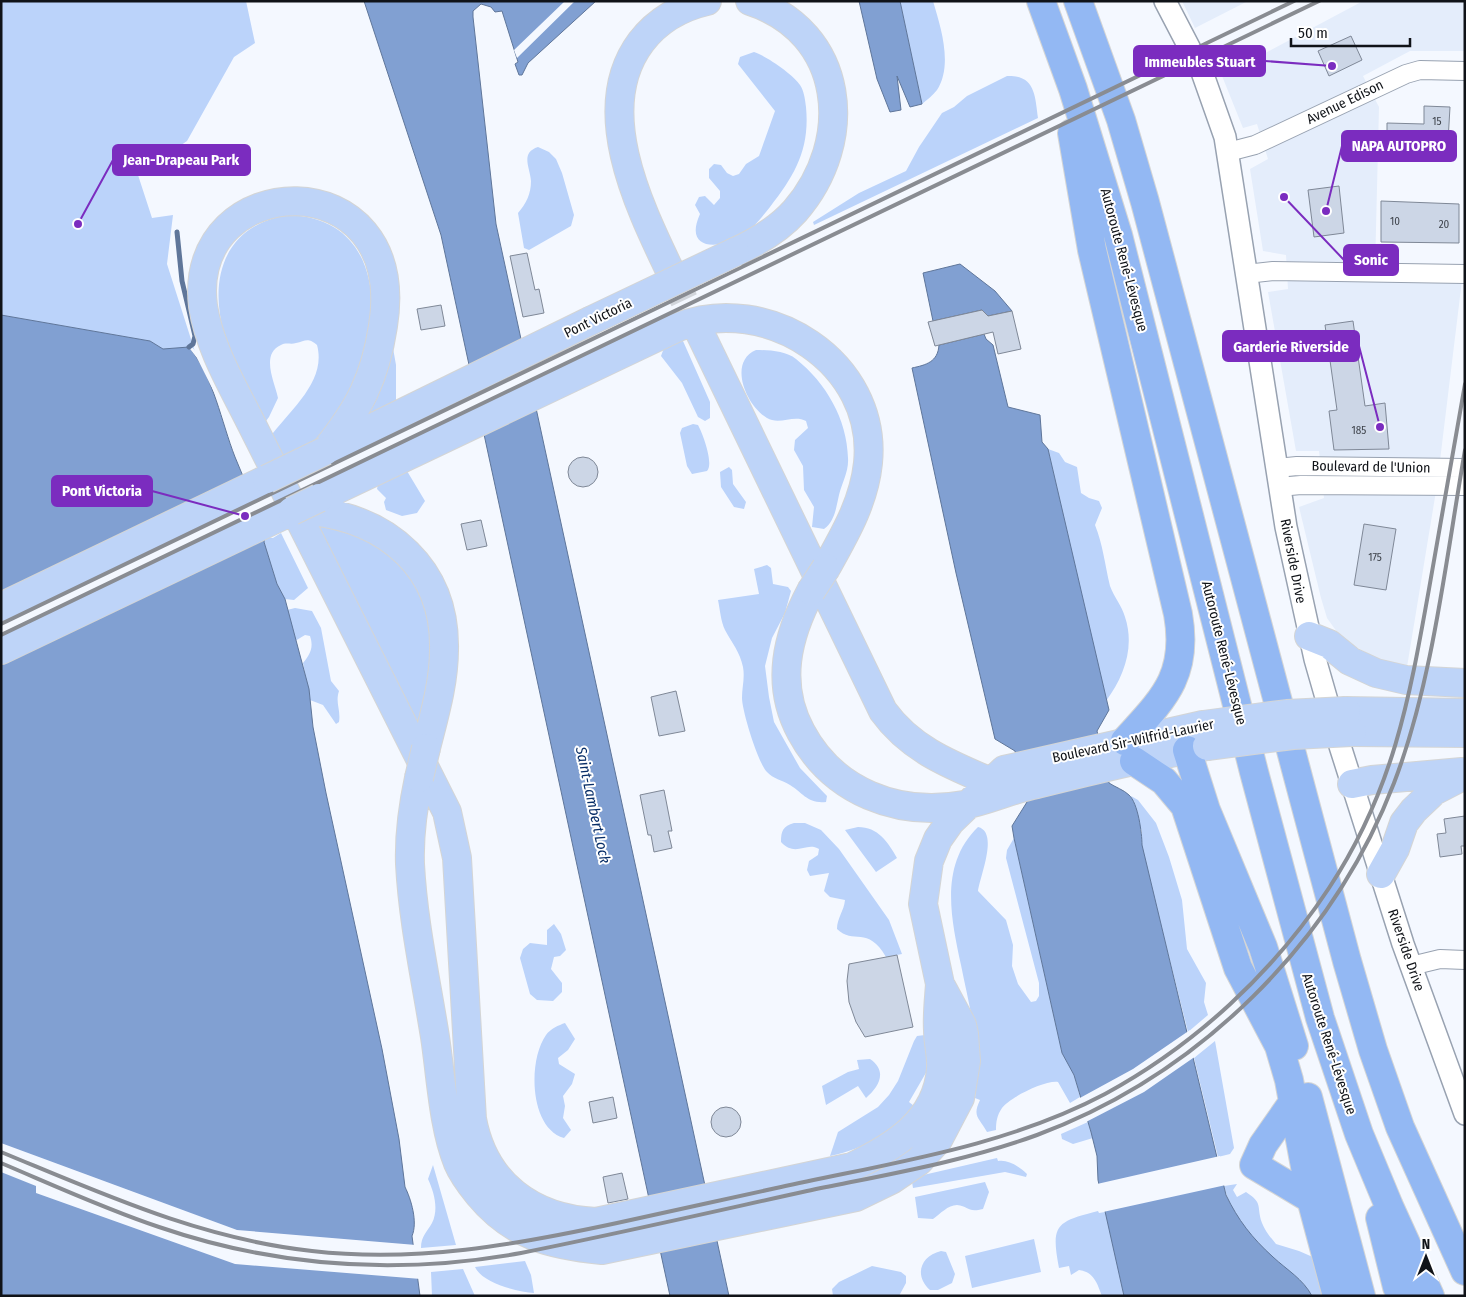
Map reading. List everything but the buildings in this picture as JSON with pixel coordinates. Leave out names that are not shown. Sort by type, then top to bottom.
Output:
[{"type":"highway","name":"Autoroute René-Lévesque","points":[[1041,1],[1058,45],[1105,188],[1130,277],[1308,978],[1359,1134],[1388,1206],[1430,1296]]},
{"type":"highway","points":[[1078,1],[1118,112],[1145,202],[1347,961],[1371,1042],[1413,1160],[1465,1271]]},
{"type":"highway","points":[[1058,45],[1092,250],[1180,630],[1178,664],[1168,690],[1118,754],[1176,792],[1189,815],[1230,948],[1249,991],[1279,1046],[1293,1102],[1311,1199],[1337,1296]]},
{"type":"highway","points":[[1199,740],[1206,810],[1271,970],[1361,1296]]},
{"type":"highway","points":[[1293,1102],[1263,1145],[1254,1165],[1311,1199]]},
{"type":"highway","points":[[1359,1134],[1398,1287],[1402,1296]]},
{"type":"main road","points":[[672,275],[644,212],[628,166],[620,128],[621,97],[624,76],[633,55],[652,29],[678,12],[707,1]]},
{"type":"main road","name":"Pont Victoria","points":[[1,607],[736,252],[778,226],[806,197],[819,176],[826,157],[832,119],[830,84],[825,65],[815,46],[802,31],[786,17],[750,1]]},
{"type":"main road","points":[[326,450],[347,423],[370,378],[384,318],[385,278],[375,248],[352,220],[325,206],[294,202],[275,203],[258,207],[237,219],[228,228],[210,258],[203,293],[209,331],[220,360],[250,421],[447,812],[457,858],[472,1119],[479,1148],[495,1174],[521,1199],[592,1232],[858,1178],[878,1154],[907,1135],[926,1113],[935,1092],[941,1069],[938,1030],[940,984]]},
{"type":"main road","name":"Boulevard Sir-Wilfrid-Laurier","points":[[301,511],[684,324],[716,318],[742,319],[772,325],[799,337],[822,353],[842,374],[857,398],[866,424],[868,450],[864,487],[860,500],[850,525],[811,591],[791,637],[786,673],[788,698],[794,718],[814,754],[844,783],[884,802],[921,808],[966,804],[1008,779],[1118,754],[1199,740],[1286,736],[1349,721],[1465,712]]},
{"type":"main road","points":[[699,331],[884,711],[896,728],[912,742],[936,758],[963,769],[1008,779]]},
{"type":"main road","points":[[1,650],[301,511],[355,520],[381,532],[412,558],[433,593],[442,622],[444,651],[442,677],[412,818],[411,871],[447,1113],[458,1163],[479,1196],[505,1220],[535,1238],[563,1246],[592,1232],[911,1168],[929,1151],[944,1131],[960,1098],[965,1070],[962,1025],[940,984],[924,914],[924,886],[929,861],[938,839],[966,804]]},
{"type":"main road","points":[[1309,636],[1329,644],[1358,666],[1385,676],[1465,683]]},
{"type":"main road","name":"Boulevard Sir-Wilfrid-Laurier","points":[[1349,721],[1465,733]]},
{"type":"main road","points":[[1352,784],[1372,780],[1465,773]]},
{"type":"main road","points":[[1381,874],[1395,849],[1404,823],[1414,810],[1434,791],[1465,773]]},
{"type":"street","name":"Riverside Drive","points":[[1165,1],[1208,86],[1228,152],[1278,478],[1309,636],[1352,784],[1411,966],[1465,1114]]},
{"type":"street","name":"Avenue Edison","points":[[1228,152],[1255,144],[1406,74],[1420,70],[1465,70]]},
{"type":"street","points":[[1246,274],[1274,271],[1465,274]]},
{"type":"street","name":"Boulevard de l'Union","points":[[1278,478],[1297,466],[1465,468]]},
{"type":"street","name":"Boulevard de l'Union","points":[[1278,478],[1301,485],[1465,486]]},
{"type":"street","points":[[1411,966],[1440,959],[1465,960]]},
{"type":"shaded area","points":[[1,1],[246,1],[255,43],[234,57],[187,141],[138,175],[152,218],[173,215],[167,264],[197,358],[180,349],[163,349],[150,341],[1,315]]},
{"type":"shaded area","points":[[900,1],[933,1],[942,34],[945,58],[942,80],[932,96],[922,104]]},
{"type":"shaded area","points":[[1182,1],[1248,1],[1195,28]]},
{"type":"shaded area","points":[[1363,1],[1465,1],[1465,51],[1410,51],[1363,76],[1379,107],[1375,270],[1463,272],[1437,485],[1407,667],[1387,664],[1342,639],[1327,618],[1299,507],[1324,498],[1319,451],[1296,451],[1268,292],[1288,289],[1286,255],[1263,251],[1250,169],[1268,159],[1257,124],[1243,128],[1222,76]]},
{"type":"shaded area","points":[[754,52],[786,71],[801,87],[806,107],[806,136],[799,161],[787,184],[760,219],[740,237],[713,245],[699,240],[696,234],[696,226],[700,214],[695,205],[699,197],[705,196],[714,205],[720,198],[720,191],[709,178],[709,169],[714,164],[721,165],[727,173],[733,176],[739,174],[746,164],[759,156],[775,111],[738,64],[740,57]]},
{"type":"shaded area","points":[[1007,76],[1023,79],[1032,88],[1038,118],[814,225],[813,222],[859,193],[906,171],[919,147],[942,113],[954,107],[967,96]]},
{"type":"shaded area","points":[[538,147],[549,152],[556,159],[574,215],[571,226],[529,250],[524,248],[518,213],[526,202],[530,190],[531,181],[527,161],[529,153]]},
{"type":"shaded area","points":[[289,215],[316,219],[337,229],[353,244],[364,262],[370,284],[372,307],[371,331],[364,363],[332,428],[317,441],[283,464],[270,437],[312,383],[317,371],[319,358],[317,345],[306,340],[294,344],[283,344],[275,349],[271,355],[270,369],[278,398],[263,425],[241,380],[227,345],[220,312],[219,292],[221,273],[227,256],[237,241],[250,229],[267,220]]},
{"type":"shaded area","points":[[677,341],[683,341],[710,402],[710,418],[705,421],[698,417],[682,383],[661,356],[664,348]]},
{"type":"shaded area","points":[[393,348],[396,365],[396,408],[362,417]]},
{"type":"shaded area","points":[[756,350],[782,353],[796,359],[817,379],[833,403],[844,429],[847,444],[847,468],[831,522],[824,529],[812,527],[814,507],[804,490],[803,466],[794,450],[795,440],[808,428],[806,421],[798,419],[776,421],[764,416],[749,399],[744,388],[742,366],[747,356]]},
{"type":"shaded area","points":[[693,424],[698,425],[700,429],[707,449],[709,467],[707,471],[692,474],[687,466],[680,433],[682,428]]},
{"type":"shaded area","points":[[1048,449],[1059,453],[1065,462],[1077,467],[1081,493],[1099,501],[1102,508],[1095,525],[1110,586],[1124,613],[1129,639],[1123,672],[1106,701]]},
{"type":"shaded area","points":[[404,466],[425,501],[417,513],[402,516],[386,510],[384,502],[386,498],[377,489],[378,484],[384,482]]},
{"type":"shaded area","points":[[729,467],[732,470],[733,484],[746,502],[744,509],[734,507],[721,487],[720,472]]},
{"type":"shaded area","points":[[315,520],[356,530],[404,565],[423,597],[434,647],[419,734]]},
{"type":"shaded area","points":[[281,533],[308,588],[294,600],[285,599],[277,584],[264,542],[265,537],[273,538]]},
{"type":"shaded area","points":[[767,565],[771,568],[773,584],[788,587],[791,591],[785,613],[772,638],[765,666],[774,722],[800,768],[827,796],[826,802],[810,800],[790,785],[767,772],[755,748],[745,714],[742,698],[744,675],[742,662],[724,627],[718,600],[759,594],[754,569]]},
{"type":"shaded area","points":[[295,608],[312,611],[321,628],[331,681],[339,691],[339,722],[336,724],[323,705],[310,700],[303,663],[311,651],[312,644],[310,636],[305,635],[295,641],[287,610]]},
{"type":"shaded area","points":[[1131,796],[1138,800],[1156,823],[1182,900],[1187,949],[1206,983],[1204,1002],[1208,1015],[1188,1032],[1141,845],[1142,832]]},
{"type":"shaded area","points":[[794,823],[805,823],[821,830],[839,849],[889,920],[902,954],[886,957],[873,941],[867,938],[849,936],[837,929],[845,900],[830,897],[824,891],[829,873],[810,876],[807,870],[809,861],[818,855],[819,849],[810,847],[791,849],[781,842],[783,829]]},
{"type":"shaded area","points":[[858,827],[871,830],[882,836],[897,858],[876,872],[845,830]]},
{"type":"shaded area","points":[[978,827],[984,831],[988,845],[978,891],[1006,920],[1013,945],[1012,966],[1018,984],[1031,1002],[1036,1001],[1039,996],[1039,983],[1006,858],[1007,850],[1014,838],[1062,1053],[1074,1075],[1080,1097],[1070,1103],[1058,1082],[1036,1087],[1006,1104],[998,1116],[996,1130],[987,1132],[977,1114],[980,1100],[975,1098],[979,1061],[954,929],[951,893],[957,858],[966,842]]},
{"type":"shaded area","points":[[554,924],[561,934],[566,950],[560,956],[554,957],[551,969],[562,983],[562,992],[553,1001],[537,1000],[530,994],[520,958],[523,949],[530,943],[547,945],[547,930]]},
{"type":"shaded area","points":[[565,1023],[575,1039],[568,1050],[558,1058],[559,1064],[575,1074],[572,1084],[563,1096],[565,1106],[563,1118],[571,1130],[564,1138],[552,1132],[544,1121],[538,1108],[535,1076],[536,1060],[546,1035],[552,1029]]},
{"type":"shaded area","points":[[925,1035],[927,1071],[909,1102],[914,1106],[886,1132],[866,1144],[830,1156],[838,1132],[878,1107],[889,1095],[898,1081],[917,1036]]},
{"type":"shaded area","points":[[1215,1041],[1234,1148],[1230,1154],[1218,1157],[1194,1058]]},
{"type":"shaded area","points":[[870,1059],[876,1064],[880,1074],[878,1084],[871,1094],[866,1098],[858,1086],[826,1105],[822,1086],[848,1072],[859,1069],[857,1060]]},
{"type":"shaded area","points":[[1088,1122],[1093,1138],[1073,1144],[1062,1139],[1061,1134]]},
{"type":"shaded area","points":[[997,1158],[998,1161],[1010,1162],[1017,1166],[1027,1174],[1026,1177],[1005,1172],[913,1188],[912,1182],[919,1176]]},
{"type":"shaded area","points":[[433,1165],[456,1245],[421,1248],[423,1237],[432,1223],[435,1212],[434,1195],[428,1179]]},
{"type":"shaded area","points":[[985,1182],[989,1192],[983,1209],[971,1210],[954,1205],[933,1219],[918,1218],[915,1197]]},
{"type":"shaded area","points":[[1237,1184],[1233,1190],[1237,1197],[1246,1192],[1255,1200],[1263,1226],[1276,1244],[1315,1258],[1329,1296],[1312,1296],[1300,1280],[1275,1260],[1248,1232],[1233,1210],[1224,1186]]},
{"type":"shaded area","points":[[1098,1211],[1099,1213],[1105,1212],[1109,1222],[1124,1296],[1102,1296],[1094,1279],[1088,1273],[1079,1270],[1071,1275],[1069,1266],[1059,1268],[1056,1234],[1059,1228],[1073,1218]]},
{"type":"shaded area","points":[[1034,1239],[1041,1272],[972,1288],[965,1256]]},
{"type":"shaded area","points":[[941,1251],[946,1252],[955,1274],[952,1283],[938,1290],[930,1290],[922,1279],[922,1267],[928,1257]]},
{"type":"shaded area","points":[[525,1261],[531,1275],[534,1293],[501,1286],[485,1278],[475,1267]]},
{"type":"shaded area","points":[[872,1266],[901,1272],[906,1276],[906,1283],[899,1296],[833,1296],[832,1289],[839,1282]]},
{"type":"shaded area","points":[[463,1269],[475,1296],[432,1296],[431,1272]]},
{"type":"water","name":"Saint-Lambert Lock","points":[[364,1],[596,1],[528,63],[522,75],[519,75],[515,64],[518,62],[502,11],[495,12],[491,7],[481,4],[473,11],[473,17],[496,224],[729,1296],[670,1296],[441,235]]},
{"type":"water","points":[[859,1],[900,1],[922,104],[910,107],[897,76],[901,110],[890,112],[877,79]]},
{"type":"water","points":[[960,264],[995,291],[1012,311],[988,316],[982,310],[933,321],[923,273]]},
{"type":"water","points":[[1,315],[150,341],[163,349],[189,347],[198,359],[211,386],[235,457],[266,532],[264,542],[277,584],[285,599],[309,689],[313,727],[326,793],[382,1049],[399,1139],[405,1187],[413,1211],[414,1230],[412,1236],[420,1296],[1,1296]]},
{"type":"water","points":[[984,334],[986,339],[993,345],[1008,407],[1040,415],[1042,442],[1048,449],[1109,710],[1097,731],[1109,783],[1129,795],[1137,811],[1142,845],[1226,1195],[1235,1213],[1252,1236],[1299,1280],[1312,1296],[1124,1296],[1098,1180],[1097,1156],[1074,1075],[1062,1053],[1014,838],[1012,826],[1027,802],[1015,751],[995,739],[956,573],[912,368],[926,364],[934,359],[939,345]]},
{"type":"pier","points":[[565,1],[575,1],[517,58],[514,50]]},
{"type":"pier","points":[[187,345],[190,345],[200,356],[219,402],[197,358]]},
{"type":"pier","points":[[525,346],[538,402],[479,430],[468,374]]},
{"type":"pier","points":[[248,481],[265,523],[1,659],[1,601]]},
{"type":"pier","points":[[1190,1030],[1196,1056],[1144,1092],[1086,1122],[1078,1099],[1133,1069]]},
{"type":"pier","points":[[1,1143],[237,1230],[416,1245],[421,1279],[235,1264],[36,1193],[36,1186],[1,1172]]},
{"type":"pier","points":[[1220,1156],[1226,1185],[1103,1212],[1097,1184]]},
{"type":"waterway","points":[[177,232],[182,281],[195,336],[193,344],[189,347]]},
{"type":"tunnel","points":[[672,275],[699,331]]},
{"type":"railway","points":[[1,624],[1294,1]]},
{"type":"railway","points":[[1,635],[1319,1]]},
{"type":"railway","points":[[1,1152],[153,1213],[231,1236],[271,1245],[312,1251],[389,1255],[465,1250],[503,1245],[579,1231],[905,1161],[1028,1128],[1105,1094],[1138,1075],[1201,1030],[1257,978],[1307,919],[1351,852],[1369,816],[1396,744],[1422,630],[1465,384]]},
{"type":"railway","points":[[1,1163],[139,1220],[203,1241],[293,1259],[384,1265],[429,1264],[521,1253],[923,1167],[1009,1145],[1096,1109],[1152,1077],[1204,1040],[1253,997],[1296,949],[1335,897],[1367,842],[1394,783],[1419,703],[1437,619],[1465,450]]},
{"type":"place","name":"Immeubles Stuart","points":[[1332,66]]},
{"type":"place","name":"Sonic","points":[[1284,197]]},
{"type":"place","name":"NAPA AUTOPRO","points":[[1326,211]]},
{"type":"place","name":"Jean-Drapeau Park","points":[[78,224]]},
{"type":"place","name":"Garderie Riverside","points":[[1380,427]]},
{"type":"place","name":"Pont Victoria","points":[[245,516]]}]
